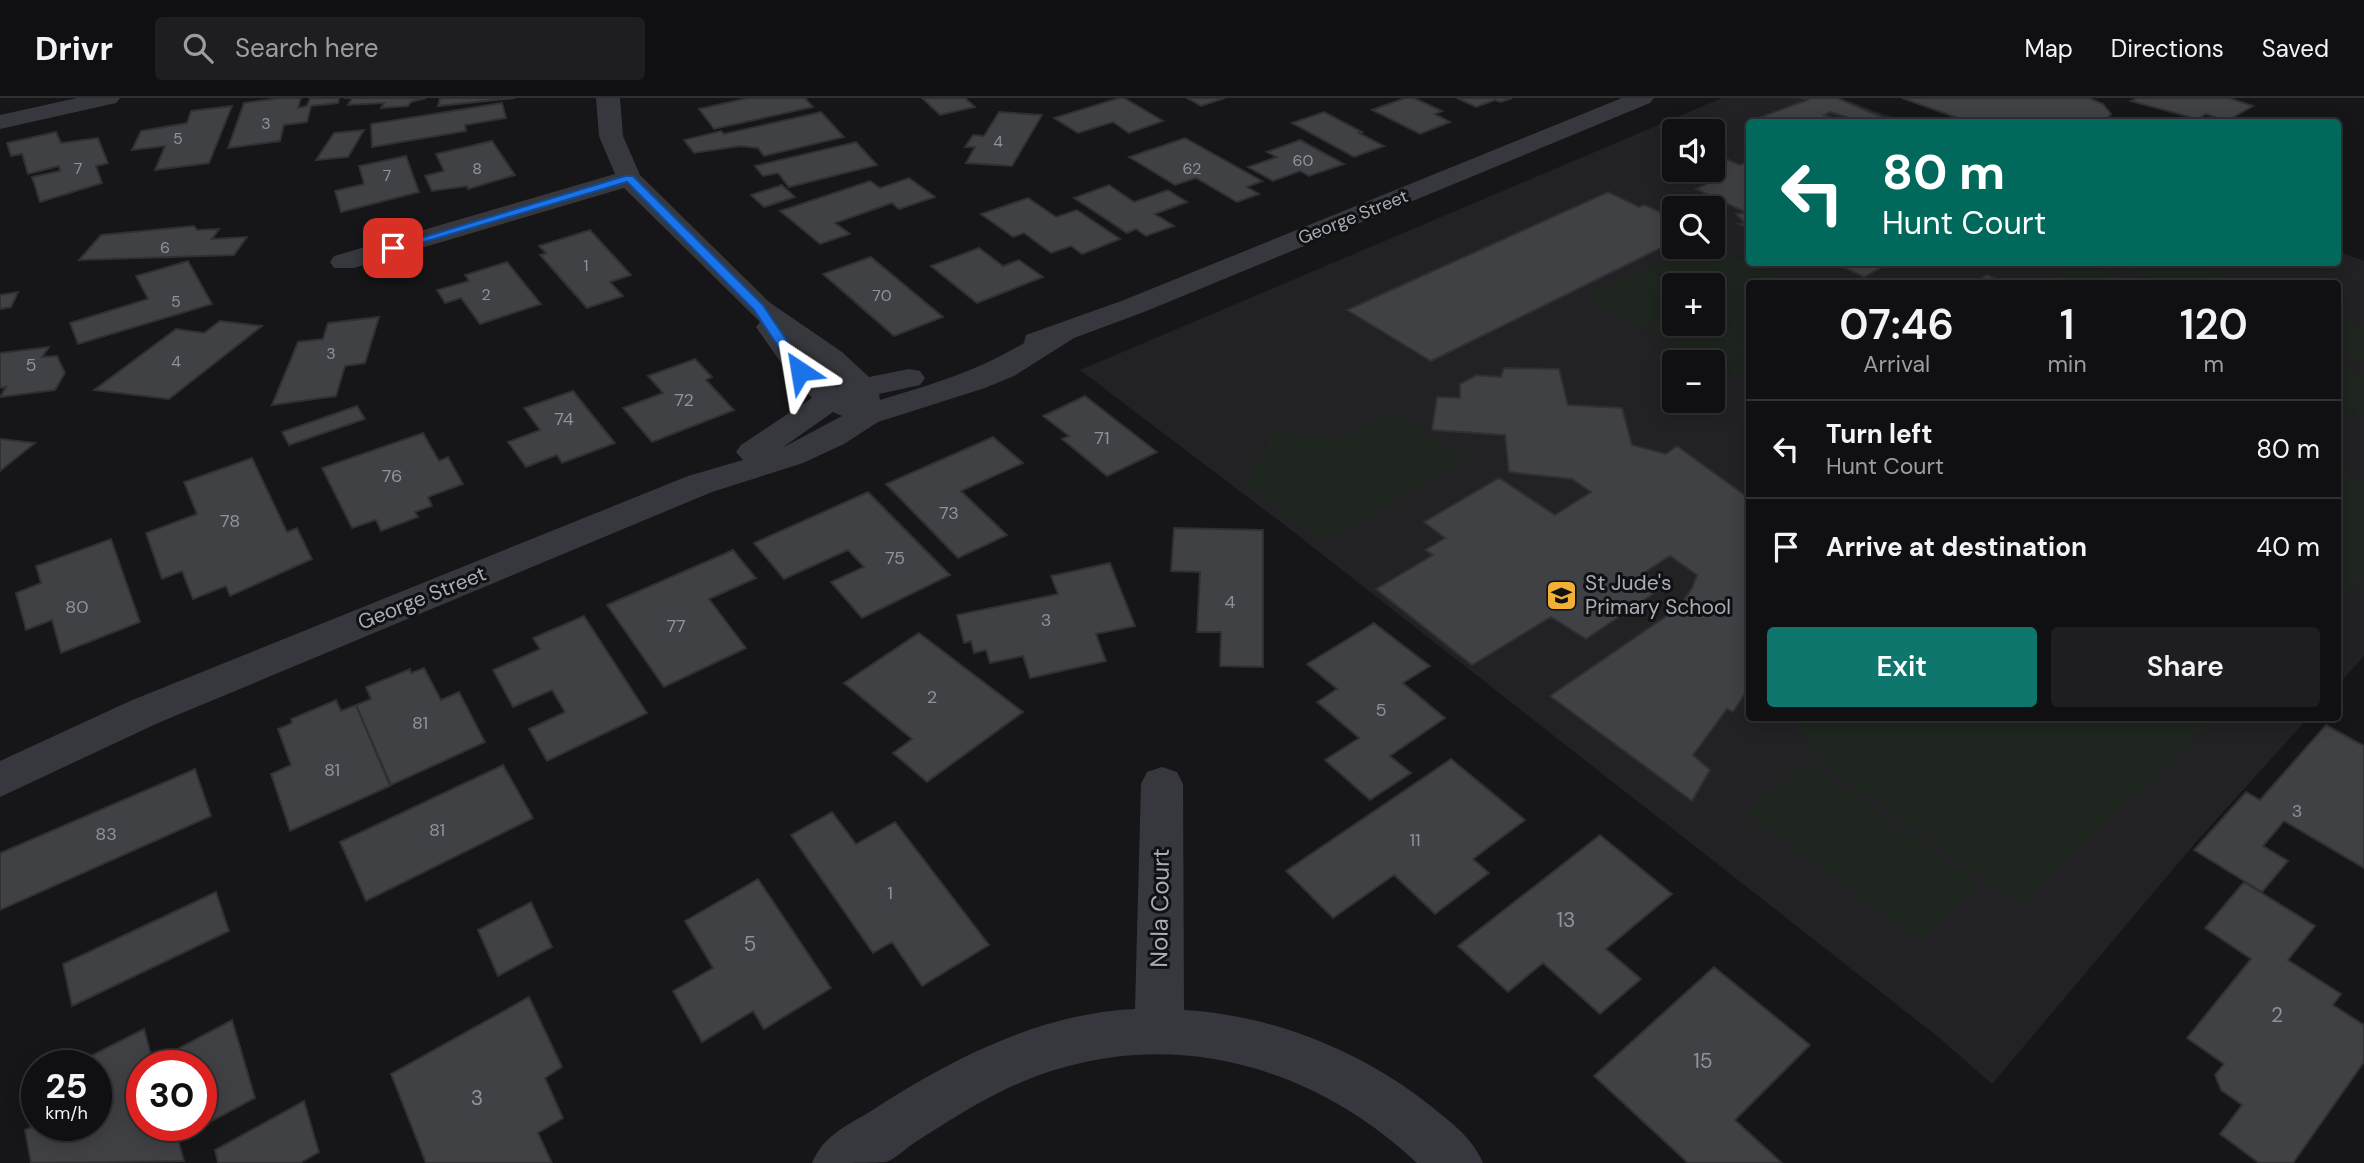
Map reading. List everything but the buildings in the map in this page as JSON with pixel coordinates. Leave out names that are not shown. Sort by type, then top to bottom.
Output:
[{"type":"street","points":[[0,122],[108,98]]},
{"type":"street","points":[[608,98],[611,136],[629,178],[759,308],[831,359],[864,401]]},
{"type":"street","name":"George Street","points":[[0,780],[144,712],[700,484],[791,456],[832,437],[864,401],[974,381],[1003,369],[1062,333],[1642,98]]},
{"type":"street","points":[[344,262],[629,178]]},
{"type":"street","points":[[759,308],[800,371],[830,400],[864,401]]},
{"type":"street","name":"George Street","points":[[700,484],[775,439],[830,400]]},
{"type":"street","name":"George Street","points":[[0,757],[144,712]]},
{"type":"street","name":"Nola Court","points":[[1159,1031],[1162,785]]},
{"type":"street","points":[[839,1163],[916,1110],[978,1076],[1021,1057],[1073,1040],[1113,1032],[1159,1031],[1231,1037],[1338,1075],[1386,1102],[1456,1163]]},
{"type":"shaded area","name":"St Jude's Primary School","points":[[1722,98],[1841,98],[1897,119],[1746,119],[1746,266],[2341,266],[2341,252],[2364,261],[2364,656],[2341,682],[2341,280],[1746,280],[1746,721],[2305,721],[2196,842],[1992,1084],[1937,1036],[1295,533],[1080,370],[1662,123],[1662,182],[1725,182],[1725,119],[1672,119]]},
{"type":"shaded area","points":[[1725,253],[1746,262],[1746,266],[1754,266],[1784,280],[1746,280],[1746,317],[1725,306],[1725,273],[1662,275],[1646,267],[1662,259],[1725,259]]},
{"type":"shaded area","points":[[2068,266],[2092,266],[2128,280],[2045,280]]},
{"type":"shaded area","points":[[2118,266],[2200,266],[2237,280],[2154,280]]},
{"type":"shaded area","points":[[1643,268],[1662,278],[1662,336],[1725,336],[1725,310],[1746,321],[1746,378],[1743,380],[1725,370],[1725,350],[1687,350],[1585,296]]},
{"type":"shaded area","points":[[2341,322],[2364,328],[2364,364],[2341,354]]},
{"type":"shaded area","points":[[2341,367],[2364,376],[2364,416],[2341,406]]},
{"type":"shaded area","points":[[1393,413],[1466,461],[1321,541],[1245,483],[1273,433],[1346,438]]},
{"type":"shaded area","points":[[2341,473],[2364,483],[2364,574],[2341,596]]},
{"type":"shaded area","points":[[1792,721],[2213,721],[2021,905],[1824,766]]},
{"type":"shaded area","points":[[1806,762],[1979,883],[1920,941],[1746,812]]},
{"type":"place","name":"St Jude's Primary School","points":[[1562,595]]},
{"type":"route","points":[[393,248],[629,178],[759,308],[800,371]]}]
